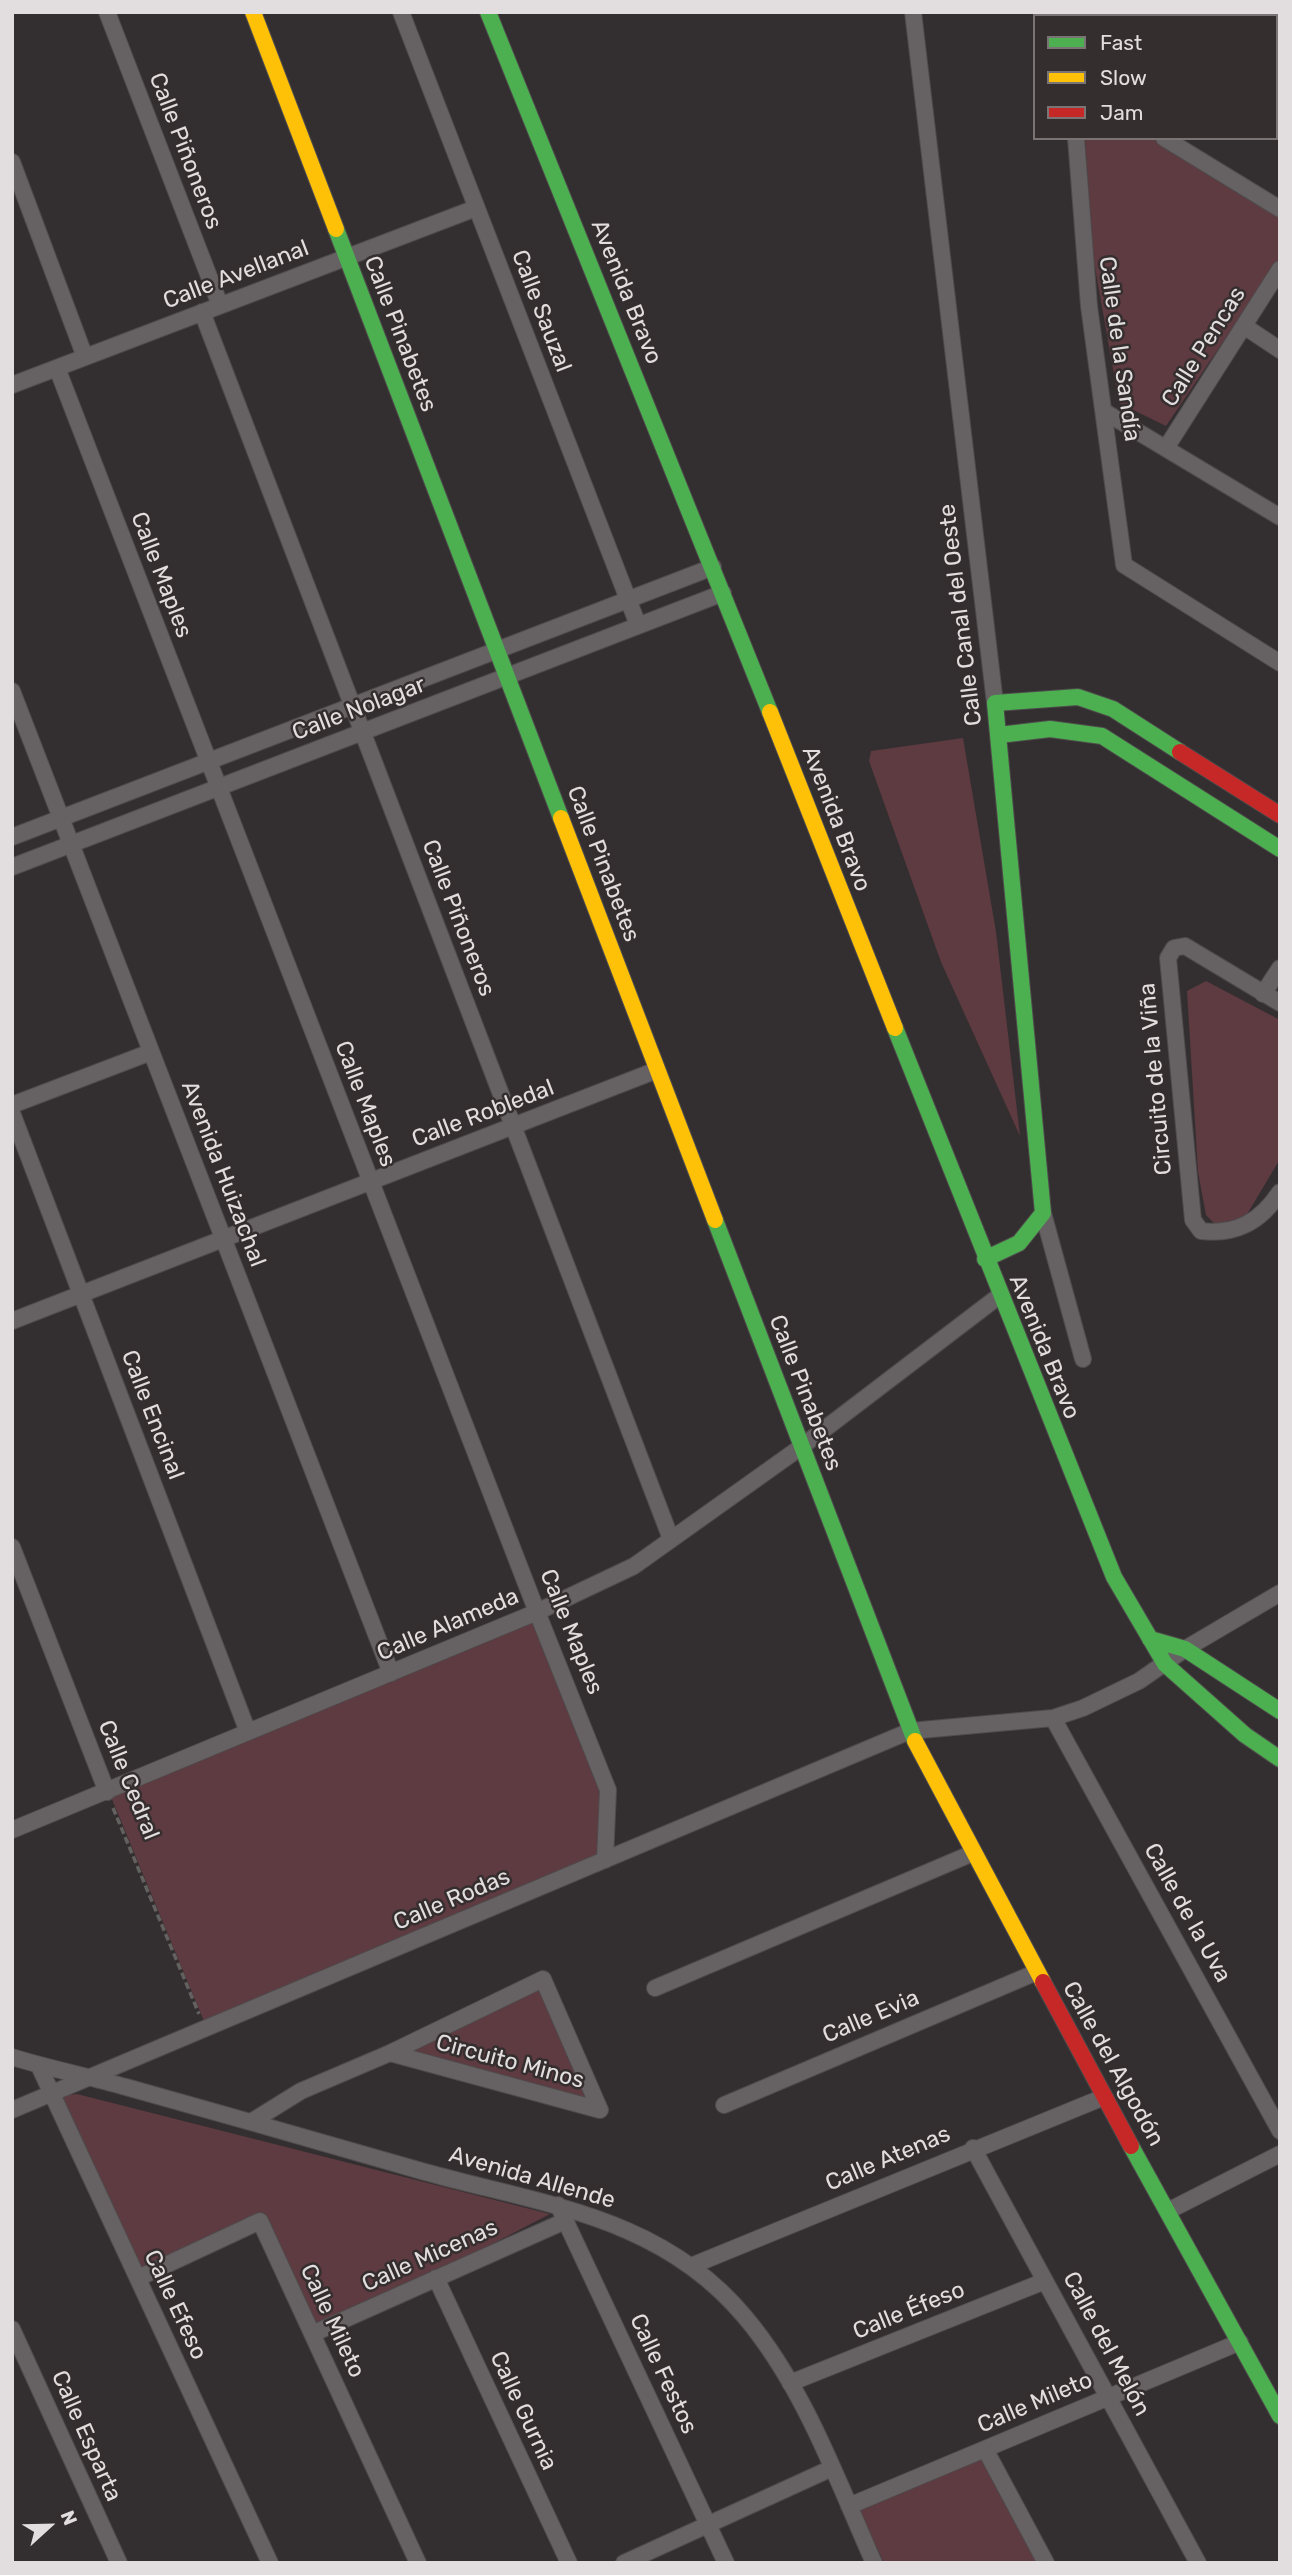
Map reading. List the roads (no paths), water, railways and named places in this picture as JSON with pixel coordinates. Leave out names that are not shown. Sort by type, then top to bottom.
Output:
[{"type":"street","name":"Calle Piñoneros","points":[[107,12],[220,305]]},
{"type":"street","name":"Calle Pinabetes","points":[[253,12],[910,1731]]},
{"type":"street","name":"Calle Sauzal","points":[[401,12],[638,625]]},
{"type":"street","name":"Avenida Bravo","points":[[488,12],[713,568],[999,1296],[1114,1577],[1165,1664],[1245,1735],[1280,1759]]},
{"type":"street","name":"Calle Canal del Oeste","points":[[913,12],[999,734],[1043,1213],[1083,1359]]},
{"type":"street","name":"Calle de la Sandía","points":[[1076,140],[1088,306],[1105,412],[1124,565],[1280,663]]},
{"type":"street","points":[[1167,140],[1280,209]]},
{"type":"street","points":[[12,162],[85,357]]},
{"type":"street","name":"Calle Avellanal","points":[[12,385],[476,208]]},
{"type":"street","name":"Calle Pencas","points":[[1166,449],[1280,270]]},
{"type":"street","name":"Calle Piñoneros","points":[[202,312],[671,1539]]},
{"type":"street","points":[[1244,326],[1280,350]]},
{"type":"street","name":"Calle Maples","points":[[57,368],[608,1790],[606,1860]]},
{"type":"street","points":[[1105,412],[1280,517]]},
{"type":"street","name":"Calle Nolagar","points":[[12,837],[713,568]]},
{"type":"street","name":"Calle Nolagar","points":[[12,867],[723,593]]},
{"type":"street","name":"Avenida Huizachal","points":[[12,691],[391,1673]]},
{"type":"street","points":[[995,703],[1078,697],[1113,709],[1280,815]]},
{"type":"street","points":[[999,734],[1041,727],[1069,727],[1102,736],[1280,849]]},
{"type":"street","name":"Circuito de la Viña","points":[[1280,1003],[1185,946],[1174,948],[1168,958],[1193,1220],[1201,1231],[1231,1231],[1259,1217],[1280,1192]]},
{"type":"street","points":[[1263,994],[1280,968]]},
{"type":"street","points":[[12,1105],[151,1052]]},
{"type":"street","name":"Calle Robledal","points":[[12,1321],[657,1070]]},
{"type":"street","name":"Calle Encinal","points":[[12,1113],[248,1732]]},
{"type":"street","points":[[985,1259],[1018,1246],[1033,1231],[1043,1213]]},
{"type":"street","name":"Calle Alameda","points":[[12,1830],[537,1612],[634,1566],[801,1447],[999,1296]]},
{"type":"street","name":"Calle Cedral","points":[[12,1547],[107,1792]]},
{"type":"street","name":"Calle Rodas","points":[[12,2110],[910,1731],[1053,1718],[1112,1696],[1280,1593]]},
{"type":"street","points":[[1150,1639],[1185,1649],[1280,1711]]},
{"type":"street","name":"Calle de la Uva","points":[[1053,1718],[1280,2131]]},
{"type":"street","name":"Calle del Algodón","points":[[910,1731],[1037,1972],[1280,2416]]},
{"type":"street","points":[[655,1988],[973,1853]]},
{"type":"street","name":"Calle Evia","points":[[724,2105],[1037,1972]]},
{"type":"street","name":"Circuito Minos","points":[[251,2122],[301,2091],[390,2053],[543,1979],[600,2110],[390,2053]]},
{"type":"street","name":"Avenida Allende","points":[[12,2057],[251,2122],[562,2213],[605,2219],[657,2244],[691,2266],[744,2316],[772,2351],[832,2469],[874,2563]]},
{"type":"street","name":"Calle Efeso","points":[[39,2066],[270,2563]]},
{"type":"street","name":"Calle Atenas","points":[[691,2266],[1104,2096]]},
{"type":"street","name":"Calle del Melón","points":[[973,2148],[1198,2563]]},
{"type":"street","points":[[1168,2211],[1280,2154]]},
{"type":"street","name":"Calle Micenas","points":[[312,2334],[436,2278],[562,2213]]},
{"type":"street","name":"Calle Festos","points":[[562,2213],[726,2563]]},
{"type":"street","name":"Calle Mileto","points":[[138,2278],[260,2221],[418,2563]]},
{"type":"street","name":"Calle Gurnia","points":[[436,2278],[569,2563]]},
{"type":"street","name":"Calle Éfeso","points":[[790,2383],[1045,2281]]},
{"type":"street","name":"Calle Esparta","points":[[12,2329],[119,2563]]},
{"type":"street","name":"Calle Mileto","points":[[849,2506],[1240,2342]]},
{"type":"street","points":[[985,2449],[1046,2563]]},
{"type":"street","points":[[624,2563],[832,2469]]}]
